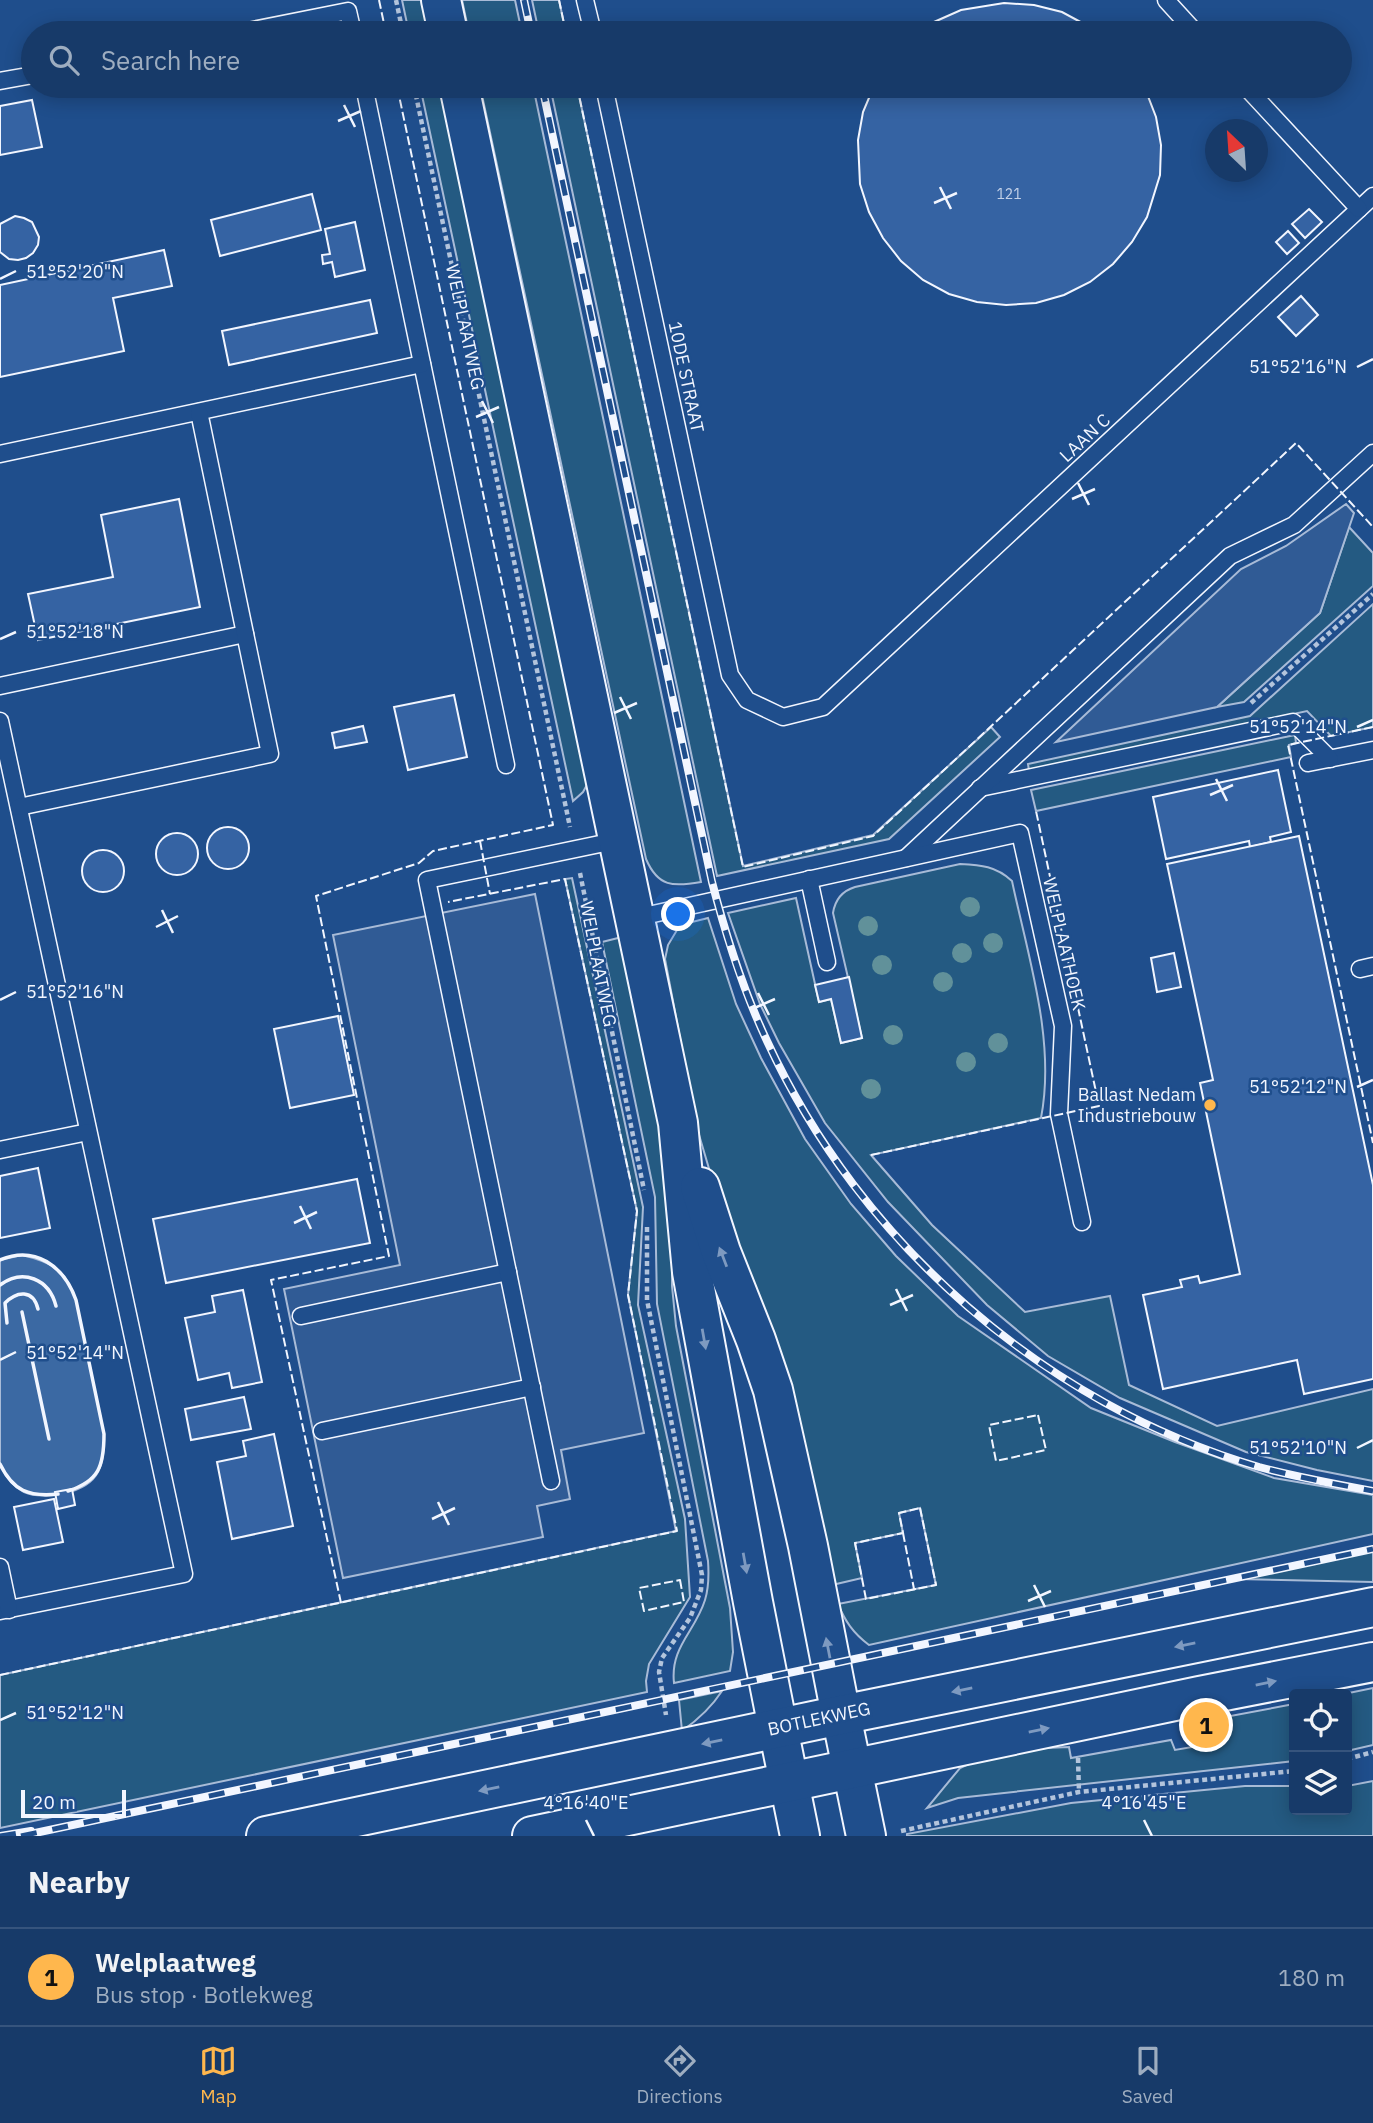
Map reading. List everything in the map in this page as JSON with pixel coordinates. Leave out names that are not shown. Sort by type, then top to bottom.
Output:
[{"type":"street","points":[[441,0],[445,21]]},
{"type":"street","points":[[462,98],[678,1122],[721,1252],[773,1390],[808,1546],[852,1770],[878,1835]]},
{"type":"street","points":[[678,1122],[692,1272],[753,1602],[800,1836]]},
{"type":"street","name":"BOTLEKWEG","points":[[266,1836],[841,1714],[1373,1608]]},
{"type":"street","points":[[532,1836],[1373,1662]]},
{"type":"lane","points":[[585,0],[590,21]]},
{"type":"lane","points":[[1166,0],[1185,21]]},
{"type":"lane","points":[[298,21],[348,11],[350,21]]},
{"type":"lane","points":[[0,82],[21,78]]},
{"type":"lane","points":[[367,98],[506,765]]},
{"type":"lane","name":"10DE STRAAT","points":[[607,98],[730,676],[747,700],[783,717],[822,708]]},
{"type":"lane","points":[[1256,98],[1359,209]]},
{"type":"lane","name":"LAAN C","points":[[822,708],[1373,196]]},
{"type":"lane","points":[[0,454],[422,364]]},
{"type":"lane","points":[[19,807],[270,754],[199,412]]},
{"type":"lane","points":[[905,858],[1230,556],[1294,525],[1373,453]]},
{"type":"lane","points":[[0,685],[245,634]]},
{"type":"lane","points":[[0,721],[184,1574],[4,1611],[0,1567]]},
{"type":"lane","points":[[980,789],[1293,722],[1330,759]]},
{"type":"lane","points":[[1308,763],[1373,750]]},
{"type":"lane","name":"WELPLAATHOEK","points":[[635,918],[1020,833],[1063,1026],[1059,1114],[1082,1222]]},
{"type":"lane","points":[[551,1480],[427,880],[619,840]]},
{"type":"lane","points":[[809,879],[827,962]]},
{"type":"lane","points":[[0,1150],[88,1132]]},
{"type":"lane","points":[[301,1316],[508,1272]]},
{"type":"lane","points":[[322,1430],[532,1387]]},
{"type":"path","points":[[396,0],[400,21]]},
{"type":"path","name":"WELPLAATWEG","points":[[417,98],[645,1194]]},
{"type":"path","points":[[1245,709],[1373,594]]},
{"type":"path","points":[[648,1220],[647,1300],[702,1575],[701,1590],[690,1618],[662,1658],[659,1672],[673,1750]]},
{"type":"path","points":[[1077,1748],[1079,1792]]},
{"type":"path","points":[[1352,1758],[1373,1752]]},
{"type":"path","points":[[878,1835],[1079,1792],[1289,1771]]},
{"type":"shaded area","points":[[402,0],[422,0],[426,21],[406,21]]},
{"type":"shaded area","points":[[462,0],[515,0],[519,21],[466,21]]},
{"type":"shaded area","points":[[532,0],[559,0],[563,21],[536,21]]},
{"type":"shaded area","points":[[423,98],[443,98],[588,783],[573,801]]},
{"type":"shaded area","points":[[483,98],[536,98],[701,882],[668,883],[656,875],[646,859]]},
{"type":"shaded area","points":[[553,98],[580,98],[743,866],[873,835],[991,727],[1000,737],[889,839],[717,876]]},
{"type":"shaded area","points":[[1346,504],[1354,513],[1320,613],[1217,707],[1056,742],[1241,569],[1286,546]]},
{"type":"shaded area","points":[[1349,527],[1373,553],[1373,586],[1244,702],[1217,707],[1320,613]]},
{"type":"shaded area","points":[[1373,604],[1373,727],[1331,736],[1307,711],[1029,771],[1028,764],[1250,716]]},
{"type":"shaded area","points":[[1295,735],[1296,743],[1289,745],[1291,757],[1036,811],[1031,790]]},
{"type":"shaded area","points":[[960,864],[988,867],[1012,881],[1043,1029],[1045,1089],[1041,1118],[871,1155],[932,1225],[1025,1312],[1110,1296],[1129,1385],[1217,1426],[1373,1389],[1373,1481],[1246,1452],[1120,1398],[1048,1356],[987,1305],[888,1202],[825,1123],[760,1004],[728,913],[796,898],[819,1002],[831,999],[841,1043],[862,1038],[833,913],[837,900],[855,887]]},
{"type":"shaded area","points":[[572,878],[643,1207],[638,1305],[685,1519],[690,1597],[649,1664],[647,1692],[0,1828],[0,1675],[676,1531],[628,1295],[637,1211],[565,879]]},
{"type":"shaded area","points":[[535,894],[644,1433],[561,1450],[570,1499],[537,1506],[543,1537],[343,1578],[284,1289],[400,1265],[333,935]]},
{"type":"shaded area","points":[[708,918],[736,1004],[761,1058],[805,1139],[851,1204],[896,1256],[958,1316],[1091,1408],[1274,1478],[1373,1495],[1373,1534],[869,1645],[858,1636],[838,1604],[936,1585],[920,1508],[899,1513],[903,1533],[855,1543],[862,1578],[832,1585],[697,1128],[665,959],[668,945],[680,925]]},
{"type":"shaded area","points":[[622,937],[672,1185],[672,1286],[676,1326],[730,1608],[733,1652],[730,1671],[674,1683],[679,1649],[705,1600],[708,1561],[657,1304],[655,1197],[602,942]]},
{"type":"shaded area","points":[[22,1255],[56,1268],[72,1289],[104,1434],[101,1463],[93,1479],[75,1490],[54,1495],[33,1495],[20,1490],[0,1464],[0,1260]]},
{"type":"shaded area","points":[[1373,1549],[1373,1582],[1236,1579]]},
{"type":"shaded area","points":[[1373,1688],[1373,1745],[1352,1750],[1352,1692]]},
{"type":"shaded area","points":[[722,1691],[704,1713],[682,1731],[679,1700]]},
{"type":"shaded area","points":[[1289,1705],[1289,1762],[958,1798],[927,1808],[960,1768],[999,1750],[1069,1747],[1071,1758],[1171,1740],[1175,1750],[1204,1745],[1202,1734],[1228,1728],[1225,1717]]},
{"type":"shaded area","points":[[1373,1781],[1373,1836],[907,1836],[1071,1803],[1245,1786],[1289,1786],[1289,1815],[1352,1815],[1352,1785]]},
{"type":"building","points":[[1004,3],[1034,5],[1062,12],[1079,21],[936,21],[961,10]]},
{"type":"building","points":[[869,98],[1149,98],[1156,117],[1161,145],[1160,175],[1147,217],[1132,242],[1113,264],[1090,282],[1064,295],[1036,303],[1006,305],[977,302],[949,294],[923,280],[901,261],[883,238],[869,212],[860,184],[858,140],[863,112]]},
{"type":"building","points":[[32,100],[42,147],[0,155],[0,106]]},
{"type":"building","points":[[312,194],[321,230],[220,256],[211,220]]},
{"type":"building","points":[[1309,209],[1322,222],[1305,238],[1292,224]]},
{"type":"building","points":[[15,216],[32,222],[39,237],[33,253],[18,260],[9,259],[0,252],[0,224]]},
{"type":"building","points":[[355,222],[365,270],[335,277],[332,262],[323,264],[322,255],[330,254],[325,229]]},
{"type":"building","points":[[1288,231],[1299,243],[1287,254],[1276,242]]},
{"type":"building","points":[[164,250],[172,286],[113,298],[124,351],[0,377],[0,285]]},
{"type":"building","points":[[1301,296],[1318,315],[1296,336],[1278,317]]},
{"type":"building","points":[[370,300],[377,333],[229,365],[222,331]]},
{"type":"building","points":[[179,499],[200,607],[38,640],[28,594],[113,577],[101,515]]},
{"type":"building","points":[[454,695],[467,757],[408,770],[394,707]]},
{"type":"building","points":[[363,726],[367,742],[335,748],[332,733]]},
{"type":"building","points":[[1278,770],[1291,832],[1270,837],[1271,842],[1250,847],[1249,841],[1166,859],[1153,797]]},
{"type":"building","points":[[228,827],[243,833],[249,848],[243,863],[228,869],[213,863],[207,848],[213,833]]},
{"type":"building","points":[[177,833],[192,839],[198,854],[192,869],[177,875],[162,869],[156,854],[162,839]]},
{"type":"building","points":[[1299,836],[1373,1185],[1373,1379],[1304,1394],[1297,1360],[1163,1389],[1143,1295],[1182,1287],[1180,1280],[1198,1276],[1200,1283],[1240,1274],[1200,1083],[1213,1080],[1167,864]]},
{"type":"building","points":[[103,850],[118,856],[124,871],[118,886],[103,892],[88,886],[82,871],[88,856]]},
{"type":"building","points":[[1174,953],[1181,987],[1157,992],[1151,958]]},
{"type":"building","points":[[849,977],[862,1038],[841,1043],[831,999],[819,1002],[815,985]]},
{"type":"building","points":[[338,1016],[354,1095],[290,1108],[274,1029]]},
{"type":"building","points":[[38,1168],[50,1228],[0,1238],[0,1176]]},
{"type":"building","points":[[357,1179],[370,1243],[166,1283],[153,1219]]},
{"type":"building","points":[[243,1290],[262,1382],[232,1388],[229,1373],[198,1380],[185,1318],[215,1312],[212,1296]]},
{"type":"building","points":[[244,1397],[251,1429],[191,1440],[185,1409]]},
{"type":"building","points":[[274,1434],[293,1526],[232,1539],[217,1462],[246,1456],[243,1441]]},
{"type":"building","points":[[72,1489],[75,1505],[58,1509],[55,1492]]},
{"type":"building","points":[[54,1499],[63,1542],[23,1550],[14,1507]]},
{"type":"railway","points":[[524,0],[528,21]]},
{"type":"railway","points":[[545,98],[712,882],[729,943],[750,1002],[806,1115],[853,1184],[907,1248],[968,1307],[1034,1358],[1105,1403],[1180,1439],[1259,1467],[1373,1491]]},
{"type":"railway","points":[[21,1836],[1373,1549]]},
{"type":"railway","points":[[0,1836],[31,1831]]},
{"type":"fence","points":[[379,0],[383,21]]},
{"type":"fence","points":[[559,0],[563,21]]},
{"type":"fence","points":[[341,1603],[271,1280],[389,1256],[316,896],[419,863],[433,851],[553,825],[400,98]]},
{"type":"fence","points":[[580,98],[743,867],[873,836],[1296,443],[1373,527]]},
{"type":"fence","points":[[1373,727],[1288,745],[1373,1143]]},
{"type":"fence","points":[[871,1155],[1099,1106],[1036,811]]},
{"type":"fence","points":[[480,841],[490,894]]},
{"type":"fence","points":[[0,1675],[677,1531],[628,1295],[637,1211],[565,879],[448,902]]},
{"type":"fence","points":[[1038,1415],[1046,1450],[996,1461],[989,1425],[1038,1415]]},
{"type":"fence","points":[[920,1508],[936,1585],[866,1599],[855,1543],[903,1533],[899,1513],[920,1508]]},
{"type":"fence","points":[[903,1533],[916,1589]]},
{"type":"fence","points":[[680,1580],[684,1602],[644,1611],[639,1588],[680,1580]]},
{"type":"wall","points":[[0,1260],[25,1255],[47,1262],[64,1277],[76,1300],[104,1445],[98,1471],[87,1482],[68,1491]]},
{"type":"wall","points":[[0,1285],[17,1277],[34,1279],[48,1289],[56,1306]]},
{"type":"wall","points":[[7,1323],[5,1303],[19,1294],[29,1295],[38,1309]]},
{"type":"wall","points":[[22,1312],[49,1439]]},
{"type":"wall","points":[[0,1464],[10,1480],[23,1490],[30,1493],[58,1494]]},
{"type":"place","name":"Ballast Nedam Industriebouw","points":[[1210,1105]]},
{"type":"place","name":"Welplaatweg","points":[[1206,1725]]}]
